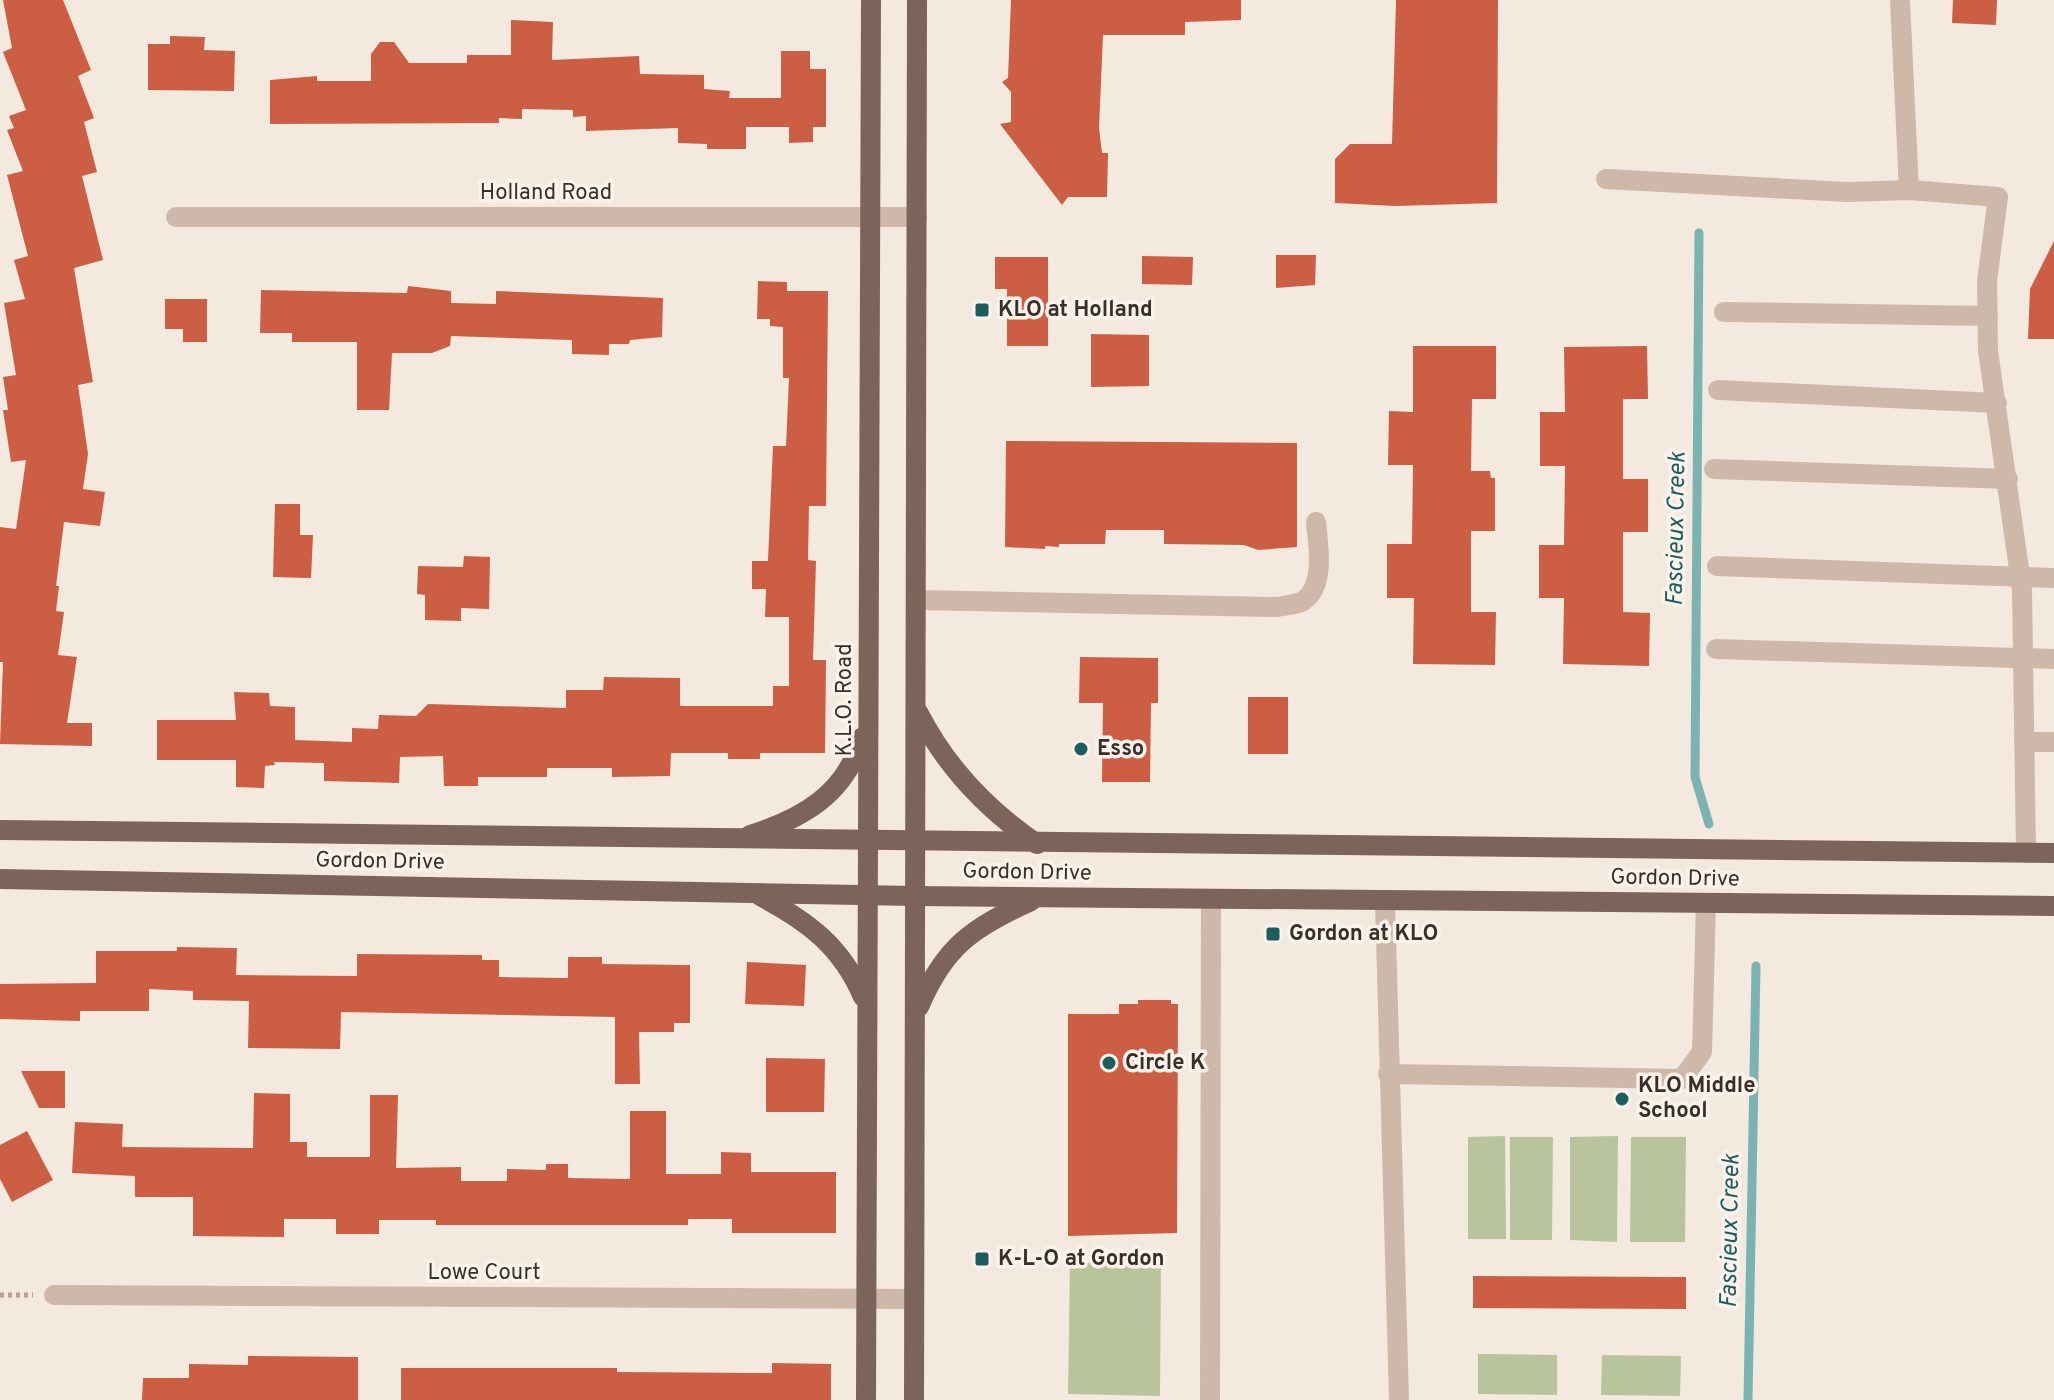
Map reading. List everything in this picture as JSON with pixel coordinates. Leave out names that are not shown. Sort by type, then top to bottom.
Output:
[{"type":"main road","name":"K.L.O. Road","points":[[866,1400],[871,0]]},
{"type":"main road","points":[[914,1400],[917,0]]},
{"type":"main road","points":[[916,709],[935,746],[977,795],[1001,820],[1037,844]]},
{"type":"main road","points":[[732,840],[785,824],[811,810],[838,785],[856,760],[869,711]]},
{"type":"main road","name":"Gordon Drive","points":[[0,830],[915,843],[2054,853]]},
{"type":"main road","name":"Gordon Drive","points":[[0,879],[868,896],[2054,906]]},
{"type":"main road","points":[[755,893],[794,914],[850,966],[867,1008]]},
{"type":"main road","points":[[915,1018],[933,975],[949,952],[987,922],[1037,898]]},
{"type":"street","points":[[1900,0],[1909,190]]},
{"type":"street","points":[[1606,179],[1847,192],[1909,190],[1998,197],[1987,281],[1988,351],[2021,577],[2026,853]]},
{"type":"street","name":"Holland Road","points":[[176,217],[917,217]]},
{"type":"street","points":[[1724,312],[1988,316]]},
{"type":"street","points":[[1718,390],[1997,403]]},
{"type":"street","points":[[1714,469],[2008,479]]},
{"type":"street","points":[[916,600],[1278,607],[1302,601],[1314,588],[1318,559],[1316,522]]},
{"type":"street","points":[[1717,566],[2054,578]]},
{"type":"street","points":[[1716,649],[2054,659]]},
{"type":"street","points":[[2024,742],[2054,742]]},
{"type":"street","points":[[1210,1400],[1211,899]]},
{"type":"street","points":[[1385,901],[1388,1074],[1395,1167],[1399,1400]]},
{"type":"street","points":[[1388,1074],[1682,1079],[1702,1052],[1706,903]]},
{"type":"street","name":"Lowe Court","points":[[54,1295],[914,1299]]},
{"type":"path","points":[[0,1295],[54,1295]]},
{"type":"green space","points":[[1505,1136],[1506,1239],[1468,1239],[1468,1137]]},
{"type":"green space","points":[[1618,1136],[1617,1242],[1570,1240],[1570,1137]]},
{"type":"green space","points":[[1510,1137],[1553,1137],[1552,1240],[1510,1240]]},
{"type":"green space","points":[[1631,1137],[1686,1137],[1685,1242],[1630,1242]]},
{"type":"green space","points":[[1070,1263],[1161,1263],[1160,1396],[1068,1394]]},
{"type":"green space","points":[[1478,1354],[1557,1355],[1557,1395],[1478,1394]]},
{"type":"green space","points":[[1602,1355],[1681,1356],[1680,1396],[1601,1395]]},
{"type":"building","points":[[3,0],[63,0],[91,70],[78,76],[94,118],[84,122],[97,172],[82,176],[103,260],[74,268],[93,382],[78,385],[88,454],[83,489],[105,492],[100,526],[64,522],[56,611],[64,612],[58,655],[77,657],[67,723],[92,723],[92,746],[0,744],[3,662],[0,662],[0,527],[16,529],[26,460],[11,462],[3,410],[8,410],[3,377],[16,375],[4,303],[25,299],[14,260],[28,256],[7,175],[23,171],[7,130],[14,128],[9,116],[26,110],[3,52],[12,48]]},
{"type":"building","points":[[1011,0],[1241,0],[1241,20],[1185,22],[1185,35],[1103,35],[1099,128],[1102,153],[1108,153],[1107,197],[1068,197],[1062,205],[1000,124],[1011,122],[1011,92],[1002,82],[1008,78]]},
{"type":"building","points":[[1396,0],[1498,0],[1497,203],[1396,206],[1335,203],[1335,159],[1350,144],[1392,144]]},
{"type":"building","points":[[1953,0],[1997,0],[1996,25],[1952,23]]},
{"type":"building","points":[[511,20],[553,22],[552,60],[639,56],[640,74],[704,75],[704,89],[730,91],[729,98],[781,98],[781,51],[810,51],[810,69],[826,69],[826,127],[813,127],[813,142],[789,143],[789,127],[746,127],[746,149],[707,149],[707,144],[678,143],[678,128],[586,131],[586,116],[573,117],[573,110],[522,109],[522,119],[499,118],[499,123],[270,124],[270,80],[317,76],[317,81],[371,81],[371,54],[380,42],[394,42],[409,63],[467,63],[467,55],[511,55]]},
{"type":"building","points":[[170,36],[205,37],[204,50],[235,51],[234,91],[148,90],[148,44],[170,44]]},
{"type":"building","points":[[2054,241],[2054,339],[2028,339],[2030,289]]},
{"type":"building","points":[[1276,255],[1316,255],[1315,285],[1276,288]]},
{"type":"building","points":[[1142,256],[1193,257],[1192,285],[1142,284]]},
{"type":"building","points":[[995,257],[1048,257],[1048,346],[1007,346],[1007,289],[995,289]]},
{"type":"building","points":[[758,281],[787,282],[787,291],[828,291],[826,506],[809,506],[808,560],[816,561],[813,660],[826,660],[825,753],[760,753],[760,759],[728,759],[728,753],[671,753],[670,776],[612,777],[612,768],[547,768],[547,777],[478,777],[478,786],[444,786],[443,756],[400,757],[399,783],[324,781],[324,763],[274,762],[275,765],[265,766],[264,788],[236,787],[236,760],[157,760],[157,720],[236,720],[234,692],[269,693],[270,706],[295,707],[295,740],[352,742],[352,728],[378,729],[379,715],[416,716],[428,704],[566,708],[566,690],[603,690],[604,677],[680,678],[680,706],[773,706],[773,686],[789,686],[789,617],[765,617],[766,589],[752,589],[752,561],[768,561],[773,446],[786,446],[789,378],[783,378],[783,327],[770,326],[770,319],[757,319]]},
{"type":"building","points":[[408,286],[451,291],[451,303],[496,304],[496,291],[663,298],[662,337],[630,340],[629,344],[609,344],[609,355],[572,354],[572,340],[451,336],[450,346],[432,353],[392,353],[389,410],[357,410],[357,342],[292,342],[292,333],[260,333],[261,290],[407,293]]},
{"type":"building","points":[[165,299],[207,299],[207,342],[183,342],[183,329],[165,329]]},
{"type":"building","points":[[1091,334],[1149,335],[1149,386],[1091,387]]},
{"type":"building","points":[[1413,346],[1496,346],[1496,399],[1472,399],[1471,471],[1490,471],[1491,478],[1495,478],[1495,531],[1471,531],[1471,612],[1496,612],[1495,665],[1413,664],[1414,598],[1387,598],[1387,544],[1412,544],[1413,465],[1388,465],[1389,411],[1413,412]]},
{"type":"building","points":[[1647,346],[1648,399],[1623,399],[1623,479],[1648,479],[1648,532],[1623,532],[1623,612],[1650,613],[1649,666],[1563,664],[1564,598],[1539,598],[1539,545],[1564,545],[1565,466],[1540,466],[1540,412],[1565,412],[1564,347]]},
{"type":"building","points":[[1006,441],[1297,443],[1297,547],[1258,550],[1244,545],[1164,544],[1164,530],[1106,530],[1105,544],[1059,544],[1059,547],[1045,546],[1045,549],[1005,547]]},
{"type":"building","points":[[275,504],[300,504],[300,535],[313,535],[311,578],[273,577]]},
{"type":"building","points":[[464,556],[490,557],[489,609],[461,608],[461,621],[425,620],[425,595],[417,594],[418,566],[463,567]]},
{"type":"building","points":[[1080,657],[1158,658],[1158,703],[1151,703],[1150,782],[1102,782],[1103,703],[1079,703]]},
{"type":"building","points":[[1248,697],[1288,697],[1288,754],[1248,754]]},
{"type":"building","points":[[177,947],[237,948],[236,975],[357,976],[357,954],[482,955],[482,960],[499,960],[499,977],[568,978],[568,957],[602,957],[602,964],[690,965],[690,1023],[674,1023],[674,1032],[639,1032],[640,1084],[615,1084],[615,1017],[341,1012],[340,1049],[248,1048],[249,1001],[193,1000],[193,991],[149,989],[149,1011],[80,1011],[80,1021],[0,1019],[0,984],[96,983],[96,951],[177,951]]},
{"type":"building","points":[[747,962],[806,965],[804,1006],[745,1004]]},
{"type":"building","points":[[1138,1000],[1171,1000],[1171,1004],[1178,1004],[1177,1233],[1068,1236],[1068,1014],[1119,1014],[1119,1004],[1138,1004]]},
{"type":"building","points":[[766,1058],[825,1059],[824,1112],[766,1112]]},
{"type":"building","points":[[21,1071],[65,1071],[65,1108],[39,1108]]},
{"type":"building","points":[[254,1093],[290,1094],[290,1142],[307,1142],[307,1157],[370,1157],[370,1095],[398,1095],[396,1168],[461,1167],[461,1181],[507,1181],[507,1169],[546,1170],[546,1164],[568,1164],[568,1178],[630,1179],[630,1111],[666,1111],[666,1174],[721,1174],[721,1152],[751,1153],[751,1172],[836,1172],[836,1233],[732,1233],[732,1219],[688,1219],[688,1225],[436,1225],[436,1220],[379,1220],[379,1234],[336,1234],[336,1219],[284,1219],[284,1237],[193,1236],[193,1197],[135,1197],[135,1176],[72,1173],[75,1122],[123,1124],[122,1147],[253,1148]]},
{"type":"building","points":[[27,1131],[53,1180],[12,1202],[0,1179],[0,1145]]},
{"type":"building","points":[[1473,1276],[1686,1277],[1686,1309],[1473,1308]]},
{"type":"building","points":[[248,1356],[358,1357],[358,1400],[142,1400],[143,1378],[189,1378],[189,1364],[248,1365]]},
{"type":"building","points":[[772,1363],[831,1364],[831,1400],[401,1400],[401,1368],[617,1368],[617,1372],[772,1373]]},
{"type":"waterway","name":"Fascieux Creek","points":[[1699,233],[1695,777],[1709,824]]},
{"type":"waterway","name":"Fascieux Creek","points":[[1748,1400],[1756,966]]},
{"type":"place","name":"KLO at Holland","points":[[982,310]]},
{"type":"place","name":"Esso","points":[[1081,749]]},
{"type":"place","name":"Gordon at KLO","points":[[1273,934]]},
{"type":"place","name":"Circle K","points":[[1109,1063]]},
{"type":"place","name":"KLO Middle School","points":[[1622,1099]]},
{"type":"place","name":"K-L-O at Gordon","points":[[982,1259]]}]
